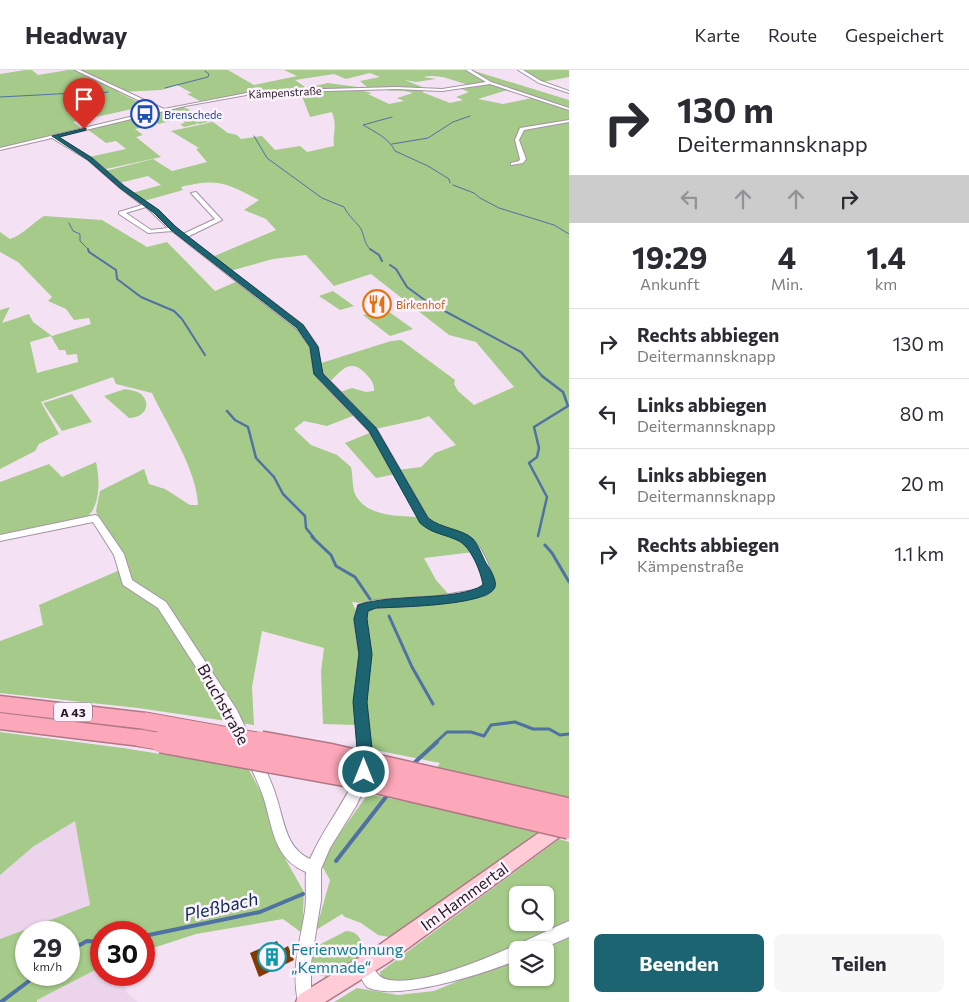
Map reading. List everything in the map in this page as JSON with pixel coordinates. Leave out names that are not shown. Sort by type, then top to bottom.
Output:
[{"type":"highway","name":"A 43","points":[[0,704],[143,730],[354,777],[569,828]]},
{"type":"highway","name":"A 43","points":[[0,721],[143,730],[328,754],[569,809]]},
{"type":"main road","name":"Im Hammertal","points":[[306,1002],[364,967],[569,820]]},
{"type":"street","points":[[77,70],[163,110]]},
{"type":"street","points":[[468,70],[490,83],[569,109]]},
{"type":"street","points":[[520,70],[540,82],[569,92]]},
{"type":"street","name":"Kämpenstraße","points":[[0,149],[163,110],[260,92],[396,88],[442,90],[490,83]]},
{"type":"street","points":[[513,164],[524,159],[516,140],[522,129],[569,121]]},
{"type":"street","points":[[54,136],[90,159],[178,232],[300,327],[314,347],[318,374],[373,430],[424,520],[433,528],[464,538],[470,543],[490,583],[483,592],[470,596],[375,604],[362,608],[360,619],[365,654],[360,702],[365,748],[364,772],[357,793],[314,868],[314,908],[302,961],[301,976],[306,1002]]},
{"type":"street","points":[[147,205],[121,213],[150,232],[178,232],[219,220],[206,209],[194,193]]},
{"type":"street","name":"Bruchstraße","points":[[0,538],[95,518],[119,554],[127,582],[162,605],[233,714],[262,776],[272,802],[278,829],[290,855],[299,863],[314,868]]},
{"type":"street","points":[[542,941],[569,929]]},
{"type":"street","points":[[364,967],[374,983],[397,991],[415,990],[459,977],[509,956]]},
{"type":"shaded area","points":[[75,820],[90,905],[48,921],[15,921],[15,933],[0,939],[0,875],[34,846]]},
{"type":"shaded area","points":[[90,973],[90,986],[125,986],[127,993],[138,1002],[37,1002],[37,1000],[64,986],[80,986],[80,978]]},
{"type":"green space","points":[[25,70],[32,70],[38,75],[68,70],[228,70],[254,85],[297,76],[284,70],[467,70],[472,72],[471,70],[569,100],[569,808],[478,877],[389,937],[378,935],[361,923],[342,914],[316,930],[330,880],[321,864],[322,858],[368,794],[413,803],[440,763],[370,749],[366,700],[371,643],[363,617],[368,610],[376,606],[478,597],[488,592],[493,585],[471,542],[467,538],[435,526],[430,522],[398,470],[421,467],[435,453],[456,445],[429,416],[375,429],[337,393],[352,388],[366,392],[374,391],[371,379],[359,368],[353,366],[343,369],[327,383],[318,364],[391,341],[401,340],[455,380],[454,384],[458,391],[474,405],[514,387],[476,342],[449,335],[371,274],[334,286],[306,255],[273,259],[230,271],[212,257],[276,230],[266,219],[244,210],[259,200],[229,186],[204,183],[181,187],[183,190],[144,201],[132,193],[161,185],[148,176],[119,183],[105,171],[153,159],[172,171],[207,162],[196,149],[199,148],[171,131],[213,122],[228,133],[237,135],[241,139],[262,136],[275,150],[300,146],[307,152],[334,146],[335,123],[332,112],[310,117],[300,91],[356,89],[372,93],[368,94],[389,104],[404,101],[397,98],[413,93],[379,89],[427,90],[422,92],[450,103],[463,100],[456,97],[469,92],[461,89],[480,86],[431,76],[423,77],[436,79],[416,82],[405,80],[427,89],[368,88],[360,81],[380,77],[370,73],[346,79],[334,74],[295,80],[305,87],[302,89],[328,83],[365,88],[264,91],[253,85],[262,91],[200,101],[187,94],[192,93],[177,85],[162,90],[118,92],[146,106],[73,122],[82,129],[0,148],[0,74]],"holes":[[[511,89],[532,98],[503,104],[478,99]]]},
{"type":"green space","points":[[522,70],[569,70],[569,77],[542,82]]},
{"type":"green space","points":[[181,106],[214,121],[196,123],[184,127],[180,124],[185,123],[180,119],[158,124],[145,115]]},
{"type":"green space","points":[[143,116],[149,119],[138,121],[145,127],[135,129],[143,135],[136,137],[161,157],[106,169],[89,157],[126,149],[116,141],[106,143],[87,129]]},
{"type":"green space","points":[[44,216],[102,220],[147,247],[167,242],[215,291],[238,281],[298,327],[312,347],[317,376],[355,415],[327,426],[304,421],[294,429],[311,445],[337,455],[351,467],[355,494],[360,502],[367,507],[384,514],[420,517],[431,530],[463,539],[474,552],[424,558],[436,580],[450,596],[414,599],[402,597],[359,603],[352,602],[357,616],[362,646],[357,725],[323,724],[321,672],[324,648],[262,631],[252,687],[254,725],[138,708],[0,693],[0,641],[43,625],[39,605],[129,566],[98,517],[96,511],[100,491],[144,469],[149,484],[165,489],[190,505],[198,505],[196,491],[187,463],[152,393],[116,384],[113,377],[41,402],[59,434],[39,444],[35,451],[0,469],[0,310],[10,307],[2,323],[29,314],[33,322],[52,336],[91,324],[89,318],[74,320],[66,309],[48,301],[52,297],[18,262],[0,252],[0,232],[10,239]],"holes":[[[51,336],[59,350],[65,350],[67,355],[77,354],[78,362],[37,373],[30,342]]]},
{"type":"green space","points":[[333,291],[354,306],[340,310],[319,296]]},
{"type":"green space","points":[[385,309],[413,329],[390,336],[363,315]]},
{"type":"green space","points":[[125,389],[139,393],[145,398],[146,407],[142,414],[129,418],[104,396]]},
{"type":"green space","points":[[72,394],[92,422],[62,431],[43,403]]},
{"type":"green space","points":[[372,432],[396,474],[376,478],[345,443]]},
{"type":"green space","points":[[96,462],[98,476],[97,500],[90,514],[85,519],[0,536],[0,482],[49,464],[62,477]]},
{"type":"green space","points":[[0,732],[123,748],[248,768],[265,800],[278,846],[304,892],[302,933],[283,919],[196,934],[155,947],[155,921],[90,921],[90,973],[80,978],[80,921],[48,921],[90,905],[75,821],[34,846],[0,875]]},
{"type":"green space","points":[[559,839],[569,842],[569,925],[554,931],[554,886],[509,886],[509,931],[554,931],[528,941],[509,941],[509,948],[413,986],[381,978],[380,972]]},
{"type":"green space","points":[[346,931],[358,935],[360,938],[362,946],[361,955],[327,977],[314,974],[310,961],[313,948]]},
{"type":"green space","points":[[15,933],[15,986],[64,986],[37,1000],[37,1002],[0,1002],[0,939]]},
{"type":"green space","points":[[569,934],[569,1002],[334,1002],[357,988],[398,995],[434,991],[509,960],[509,986],[554,986],[553,941]]},
{"type":"building","name":"Ferienwohnung „Kemnade“","points":[[277,941],[281,950],[288,946],[294,960],[259,977],[250,953]]},
{"type":"waterway","points":[[165,88],[208,77],[209,74],[205,71]]},
{"type":"waterway","points":[[0,97],[95,92]]},
{"type":"waterway","points":[[101,93],[108,92]]},
{"type":"waterway","points":[[392,144],[428,138],[453,122],[470,116]]},
{"type":"waterway","points":[[392,117],[363,125],[385,139],[395,151],[428,166],[449,179],[450,183]]},
{"type":"waterway","points":[[254,136],[267,158],[322,198],[344,207],[361,229],[368,248],[371,250]]},
{"type":"waterway","points":[[453,185],[474,193],[499,208],[554,225],[569,234]]},
{"type":"waterway","points":[[69,223],[73,231],[80,234],[80,241],[88,249]]},
{"type":"waterway","points":[[88,249],[89,252],[116,270],[117,279],[141,297],[174,311],[182,319],[205,355]]},
{"type":"waterway","points":[[370,249],[379,255],[382,261]]},
{"type":"waterway","points":[[390,265],[396,269],[407,287],[426,301],[521,352],[542,376]]},
{"type":"waterway","points":[[538,536],[547,497],[529,463],[537,457],[539,448],[534,427],[568,406],[563,392],[542,376]]},
{"type":"waterway","points":[[227,411],[235,420],[248,427],[256,458],[274,477],[283,494],[305,516],[306,528],[314,538]]},
{"type":"waterway","points":[[312,537],[331,555],[336,566],[355,577],[370,599]]},
{"type":"waterway","points":[[545,545],[552,553],[569,582]]},
{"type":"waterway","points":[[389,616],[412,667],[433,704]]},
{"type":"waterway","name":"Pleßbach","points":[[435,743],[447,732],[471,732],[484,736],[491,725],[515,722],[533,729],[549,729],[560,735],[569,734]]},
{"type":"waterway","name":"Pleßbach","points":[[413,764],[437,742]]},
{"type":"waterway","name":"Pleßbach","points":[[336,861],[389,793]]},
{"type":"waterway","name":"Pleßbach","points":[[155,934],[260,912],[303,894]]},
{"type":"waterway","name":"Pleßbach","points":[[80,945],[90,941]]},
{"type":"waterway","name":"Pleßbach","points":[[1,1002],[22,986]]},
{"type":"place","name":"Brenschede","points":[[145,114]]},
{"type":"place","name":"Birkenhof","points":[[377,304]]},
{"type":"place","name":"Ferienwohnung „Kemnade“","points":[[272,957]]},
{"type":"route","points":[[84,129],[54,136],[90,159],[122,187],[156,212],[166,223],[300,327],[314,347],[318,374],[325,384],[373,430],[427,524],[433,528],[464,538],[470,543],[487,575],[490,583],[489,587],[478,594],[438,600],[375,604],[362,608],[360,619],[365,642],[365,654],[360,702],[365,748],[364,772]]}]
